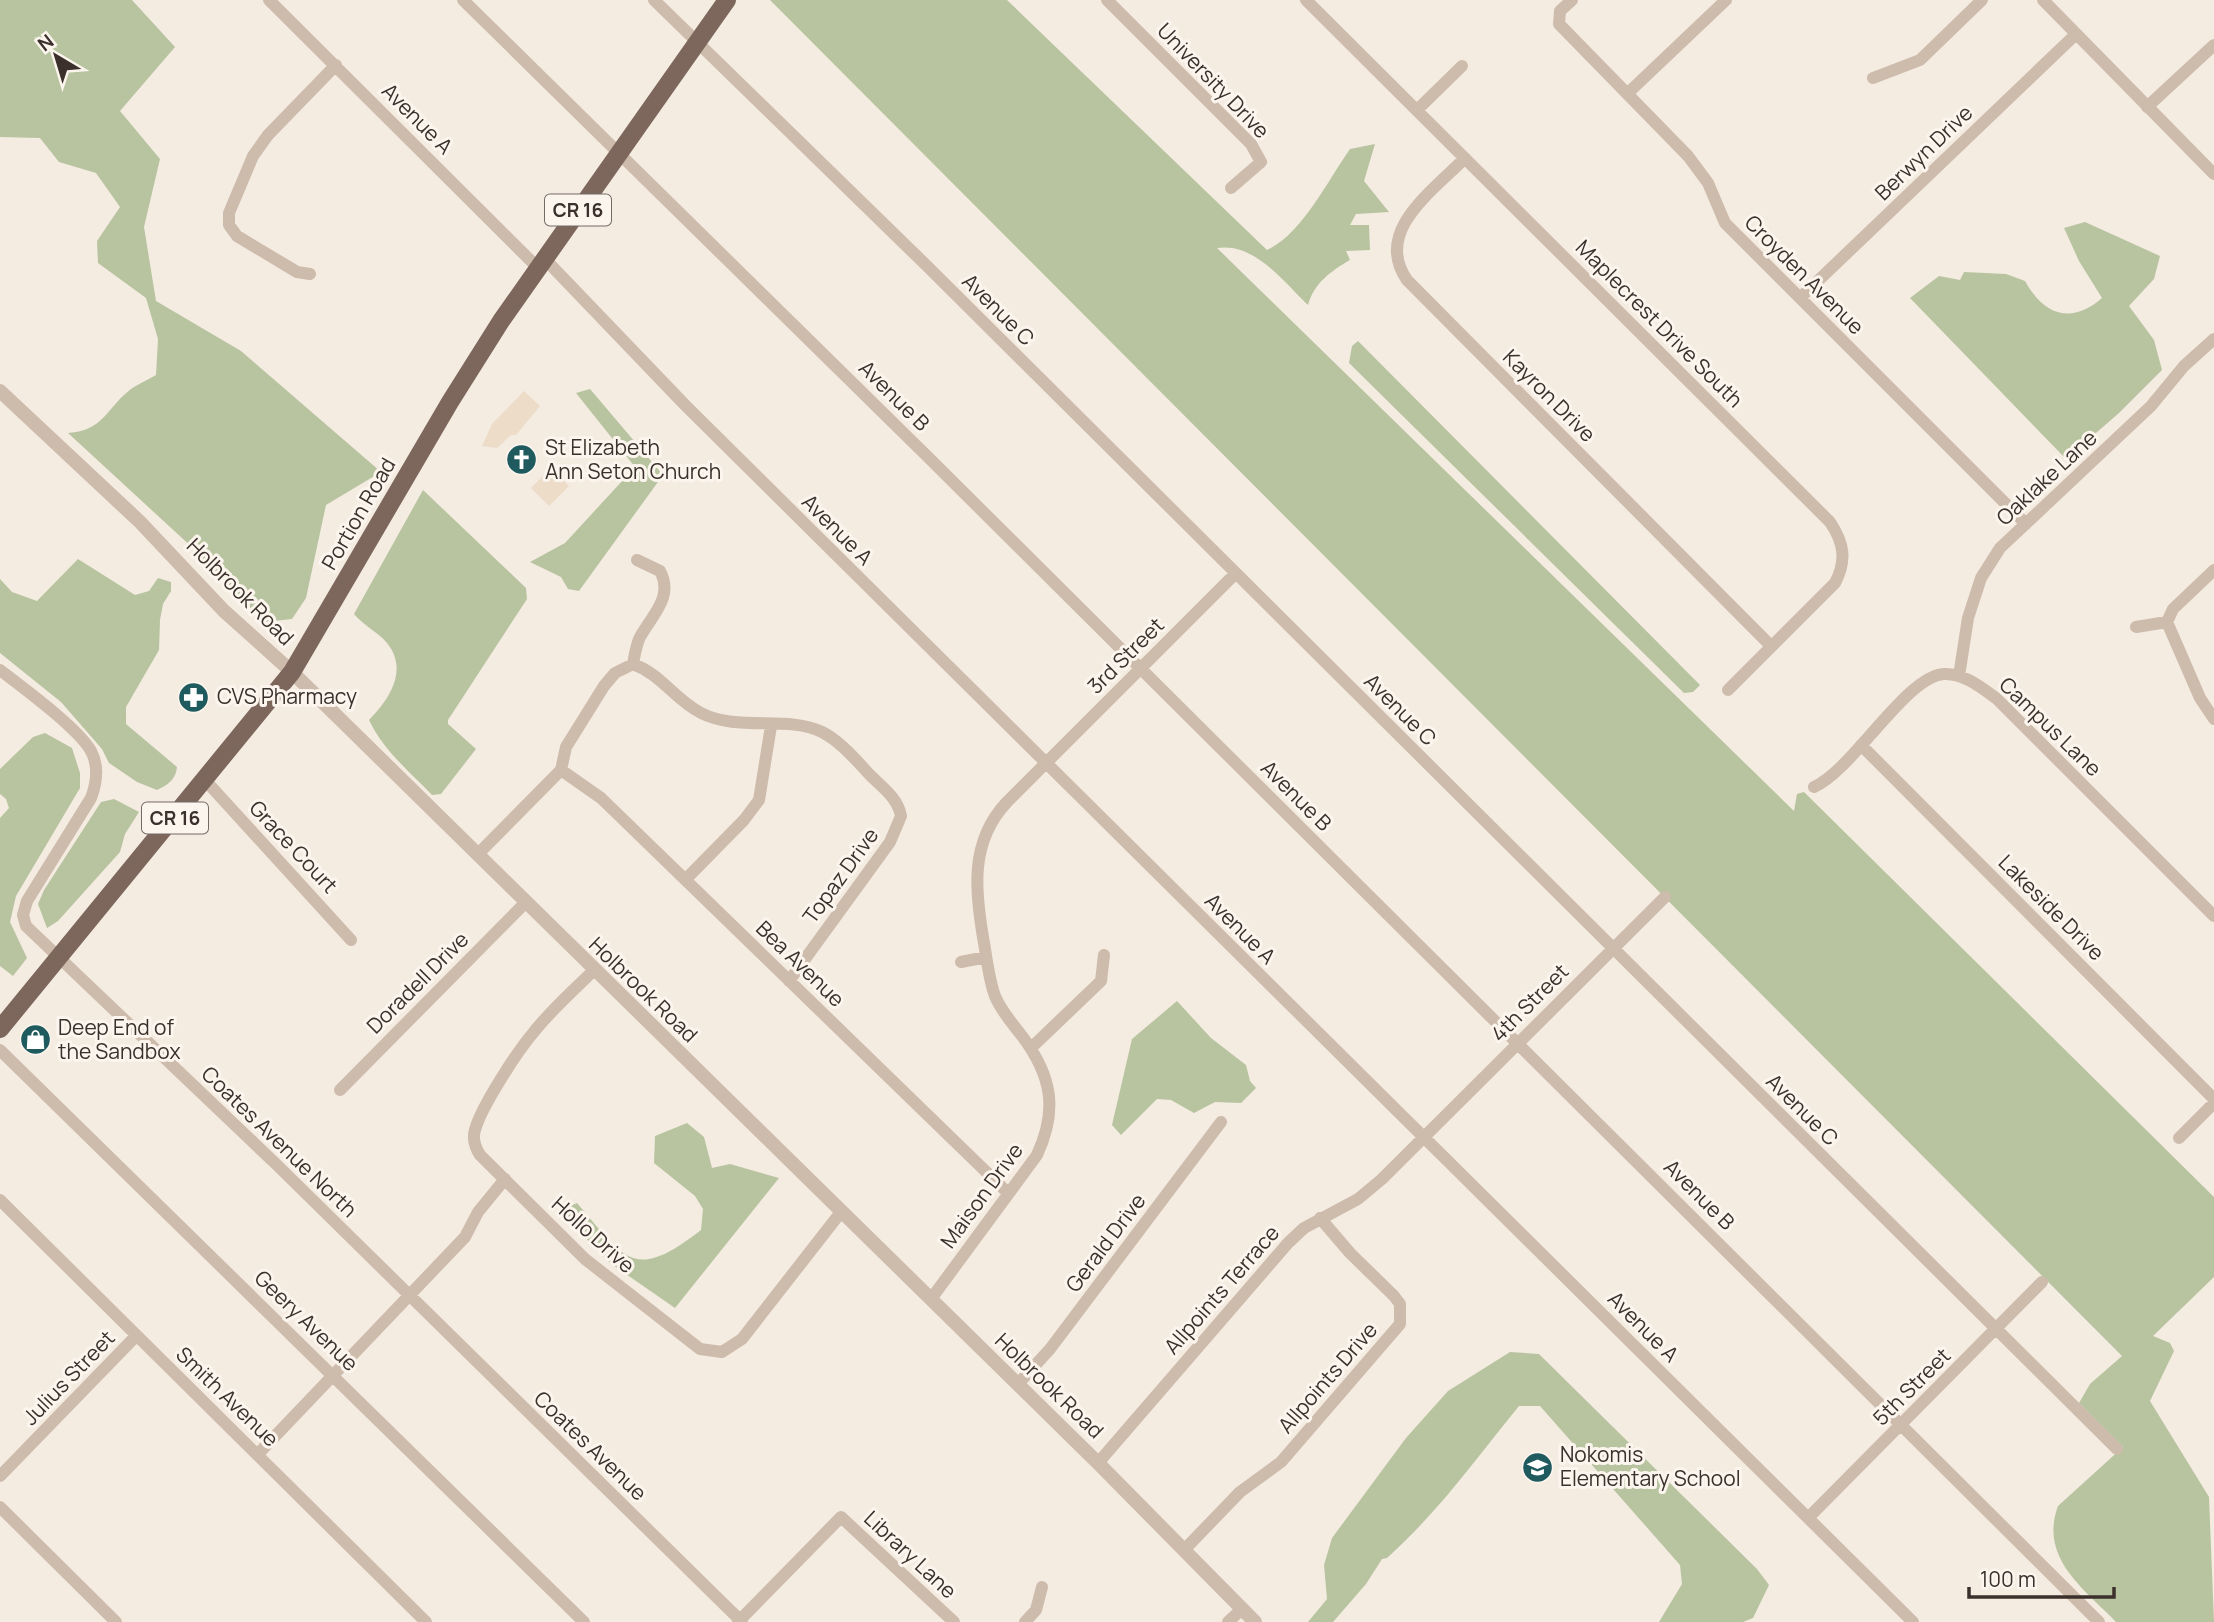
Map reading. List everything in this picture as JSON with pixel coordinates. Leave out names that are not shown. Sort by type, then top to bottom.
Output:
[{"type":"main road","name":"Portion Road","points":[[0,1028],[206,782],[292,672],[450,402],[540,263],[727,0]]},
{"type":"street","name":"Avenue A","points":[[269,0],[685,405],[1913,1622]]},
{"type":"street","name":"Avenue B","points":[[463,0],[1140,668],[2099,1622]]},
{"type":"street","name":"Avenue C","points":[[654,0],[928,266],[1235,575],[2117,1449]]},
{"type":"street","name":"University Drive","points":[[1107,0],[1251,145],[1261,162],[1231,188]]},
{"type":"street","name":"Maplecrest Drive South","points":[[1306,0],[1835,530],[1844,555],[1842,570],[1835,583],[1728,690]]},
{"type":"street","name":"Croyden Avenue","points":[[1572,0],[1560,11],[1558,20],[1688,156],[1708,183],[1725,222],[2026,524]]},
{"type":"street","points":[[1628,93],[1726,0]]},
{"type":"street","points":[[1873,78],[1920,60],[1982,0]]},
{"type":"street","points":[[2045,1],[2074,35],[2214,174]]},
{"type":"street","name":"Berwyn Drive","points":[[1800,298],[2074,35]]},
{"type":"street","points":[[2147,107],[2214,45]]},
{"type":"street","points":[[310,274],[297,272],[237,236],[229,225],[229,214],[253,156],[268,135],[336,65]]},
{"type":"street","points":[[1417,110],[1462,66]]},
{"type":"street","name":"Kayron Drive","points":[[1465,158],[1402,223],[1396,239],[1399,268],[1427,300],[1771,646]]},
{"type":"street","name":"Oaklake Lane","points":[[1959,676],[1968,618],[1981,578],[2000,548],[2151,407],[2184,366],[2214,339]]},
{"type":"street","name":"Holbrook Road","points":[[0,391],[140,522],[223,611],[292,672],[593,971],[1018,1384],[1255,1622]]},
{"type":"street","points":[[477,855],[561,770],[566,747],[604,686],[615,673],[633,664],[639,638],[664,599],[666,589],[660,571],[637,560]]},
{"type":"street","points":[[2214,570],[2173,609],[2167,622],[2200,698],[2214,719]]},
{"type":"street","name":"3rd Street","points":[[1046,765],[1235,575]]},
{"type":"street","points":[[2136,627],[2167,622]]},
{"type":"street","name":"Topaz Drive","points":[[633,664],[653,673],[701,713],[726,720],[771,726],[803,726],[825,733],[895,800],[901,816],[890,842],[789,981]]},
{"type":"street","name":"Coates Avenue North","points":[[0,670],[46,706],[90,749],[97,769],[91,798],[27,901],[23,915],[26,926],[411,1297]]},
{"type":"street","points":[[1814,787],[1833,774],[1927,681],[1941,674],[1959,676]]},
{"type":"street","name":"Campus Lane","points":[[1959,676],[1997,699],[2214,916]]},
{"type":"street","points":[[686,879],[744,820],[759,800],[771,726]]},
{"type":"street","name":"Lakeside Drive","points":[[1861,745],[2214,1101]]},
{"type":"street","name":"Maison Drive","points":[[930,1299],[1037,1155],[1050,1124],[1051,1103],[1047,1084],[1031,1048],[1009,1020],[995,995],[975,893],[979,854],[998,811],[1046,765]]},
{"type":"street","name":"Bea Avenue","points":[[561,770],[601,798],[1008,1193]]},
{"type":"street","name":"Grace Court","points":[[206,782],[352,940]]},
{"type":"street","name":"4th Street","points":[[1424,1137],[1665,897]]},
{"type":"street","name":"Doradell Drive","points":[[340,1090],[525,903]]},
{"type":"street","points":[[1031,1048],[1101,981],[1104,955]]},
{"type":"street","points":[[961,962],[986,957]]},
{"type":"street","name":"Hollo Drive","points":[[593,971],[532,1034],[474,1131],[475,1147],[585,1259],[700,1349],[710,1353],[727,1351],[742,1339],[841,1212]]},
{"type":"street","name":"Geery Avenue","points":[[0,1050],[584,1622]]},
{"type":"street","points":[[2179,1138],[2214,1101]]},
{"type":"street","name":"Gerald Drive","points":[[1018,1384],[1050,1349],[1221,1122]]},
{"type":"street","name":"Allpoints Terrace","points":[[1098,1463],[1295,1236],[1320,1217],[1358,1199],[1424,1137]]},
{"type":"street","points":[[258,1454],[411,1297],[465,1237],[478,1212],[505,1179]]},
{"type":"street","name":"Smith Avenue","points":[[0,1200],[422,1620]]},
{"type":"street","name":"Allpoints Drive","points":[[1184,1550],[1240,1492],[1282,1462],[1400,1324],[1400,1304],[1350,1253],[1320,1217]]},
{"type":"street","name":"5th Street","points":[[1808,1518],[1998,1330],[2042,1282]]},
{"type":"street","name":"Coates Avenue","points":[[411,1297],[740,1621]]},
{"type":"street","name":"Julius Street","points":[[0,1476],[136,1336]]},
{"type":"street","points":[[0,1507],[116,1622]]},
{"type":"street","name":"Library Lane","points":[[740,1621],[841,1517],[954,1622]]},
{"type":"street","points":[[1025,1622],[1037,1609],[1042,1587]]},
{"type":"street","points":[[1228,1622],[1242,1609]]},
{"type":"green space","points":[[0,0],[132,0],[175,47],[120,111],[160,159],[144,227],[156,301],[241,351],[381,472],[326,505],[306,598],[292,619],[264,622],[195,550],[68,433],[90,428],[131,389],[156,375],[158,339],[146,298],[98,263],[97,241],[120,207],[96,173],[59,162],[40,138],[0,137]]},
{"type":"green space","points":[[770,0],[1007,0],[1267,250],[1292,232],[1303,219],[1350,149],[1375,144],[1364,181],[1389,212],[1356,214],[1350,225],[1369,225],[1370,250],[1346,251],[1350,260],[1324,278],[1314,290],[1308,305],[1267,265],[1255,257],[1231,248],[1217,248],[1794,811],[1797,794],[1804,792],[2214,1197],[2214,1277],[2153,1336],[2170,1343],[2174,1351],[2150,1401],[2209,1497],[2214,1622],[2116,1622],[2078,1584],[2059,1557],[2054,1541],[2058,1506],[2123,1447],[2079,1403],[2090,1384],[2122,1356]]},
{"type":"green space","points":[[2085,222],[2160,256],[2154,279],[2129,306],[2154,340],[2162,370],[2119,413],[2066,459],[1910,298],[1939,276],[1960,280],[1964,272],[2006,274],[2025,281],[2032,293],[2050,308],[2059,312],[2080,312],[2102,298],[2079,261],[2064,228]]},
{"type":"green space","points":[[1358,341],[1700,685],[1693,692],[1684,693],[1349,363],[1352,346]]},
{"type":"green space","points":[[590,389],[663,475],[579,591],[568,589],[561,577],[530,562],[565,543],[635,467],[576,393]]},
{"type":"green space","points":[[423,490],[526,588],[527,599],[448,720],[448,724],[476,749],[441,794],[432,795],[389,751],[369,720],[394,684],[396,664],[387,643],[354,614]]},
{"type":"green space","points":[[78,559],[135,595],[149,591],[158,578],[171,582],[171,591],[163,604],[160,620],[159,650],[126,707],[126,724],[177,767],[171,781],[157,790],[137,782],[109,763],[102,749],[61,702],[0,653],[0,579],[12,592],[37,601]]},
{"type":"green space","points":[[45,733],[72,748],[80,773],[80,788],[16,896],[10,922],[27,958],[13,976],[0,966],[0,818],[9,808],[6,799],[0,794],[0,769],[33,737]]},
{"type":"green space","points":[[114,799],[139,812],[125,834],[120,852],[58,921],[47,928],[38,904],[44,890],[101,802]]},
{"type":"green space","points":[[1177,1001],[1211,1038],[1246,1065],[1250,1081],[1256,1088],[1241,1103],[1215,1102],[1194,1113],[1171,1100],[1157,1099],[1121,1135],[1112,1125],[1132,1039]]},
{"type":"green space","points":[[687,1123],[704,1137],[712,1168],[730,1164],[779,1178],[675,1308],[610,1263],[559,1211],[577,1203],[619,1250],[632,1257],[645,1260],[660,1256],[678,1246],[701,1230],[703,1209],[695,1196],[654,1163],[655,1136]]},
{"type":"green space","points":[[1510,1352],[1539,1354],[1757,1569],[1769,1585],[1753,1618],[1743,1622],[1659,1622],[1682,1584],[1680,1565],[1540,1406],[1519,1406],[1441,1503],[1406,1540],[1387,1558],[1382,1559],[1366,1584],[1333,1622],[1308,1622],[1327,1599],[1324,1565],[1332,1538],[1406,1438],[1448,1391]]},
{"type":"shaded area","points":[[524,391],[540,406],[516,435],[511,435],[497,448],[482,446],[492,424]]},
{"type":"shaded area","points":[[551,468],[569,486],[549,506],[531,488]]},
{"type":"place","name":"St Elizabeth Ann Seton Church","points":[[522,460]]},
{"type":"place","name":"CVS Pharmacy","points":[[194,697]]},
{"type":"place","name":"Deep End of the Sandbox","points":[[35,1040]]},
{"type":"place","name":"Nokomis Elementary School","points":[[1537,1467]]}]
